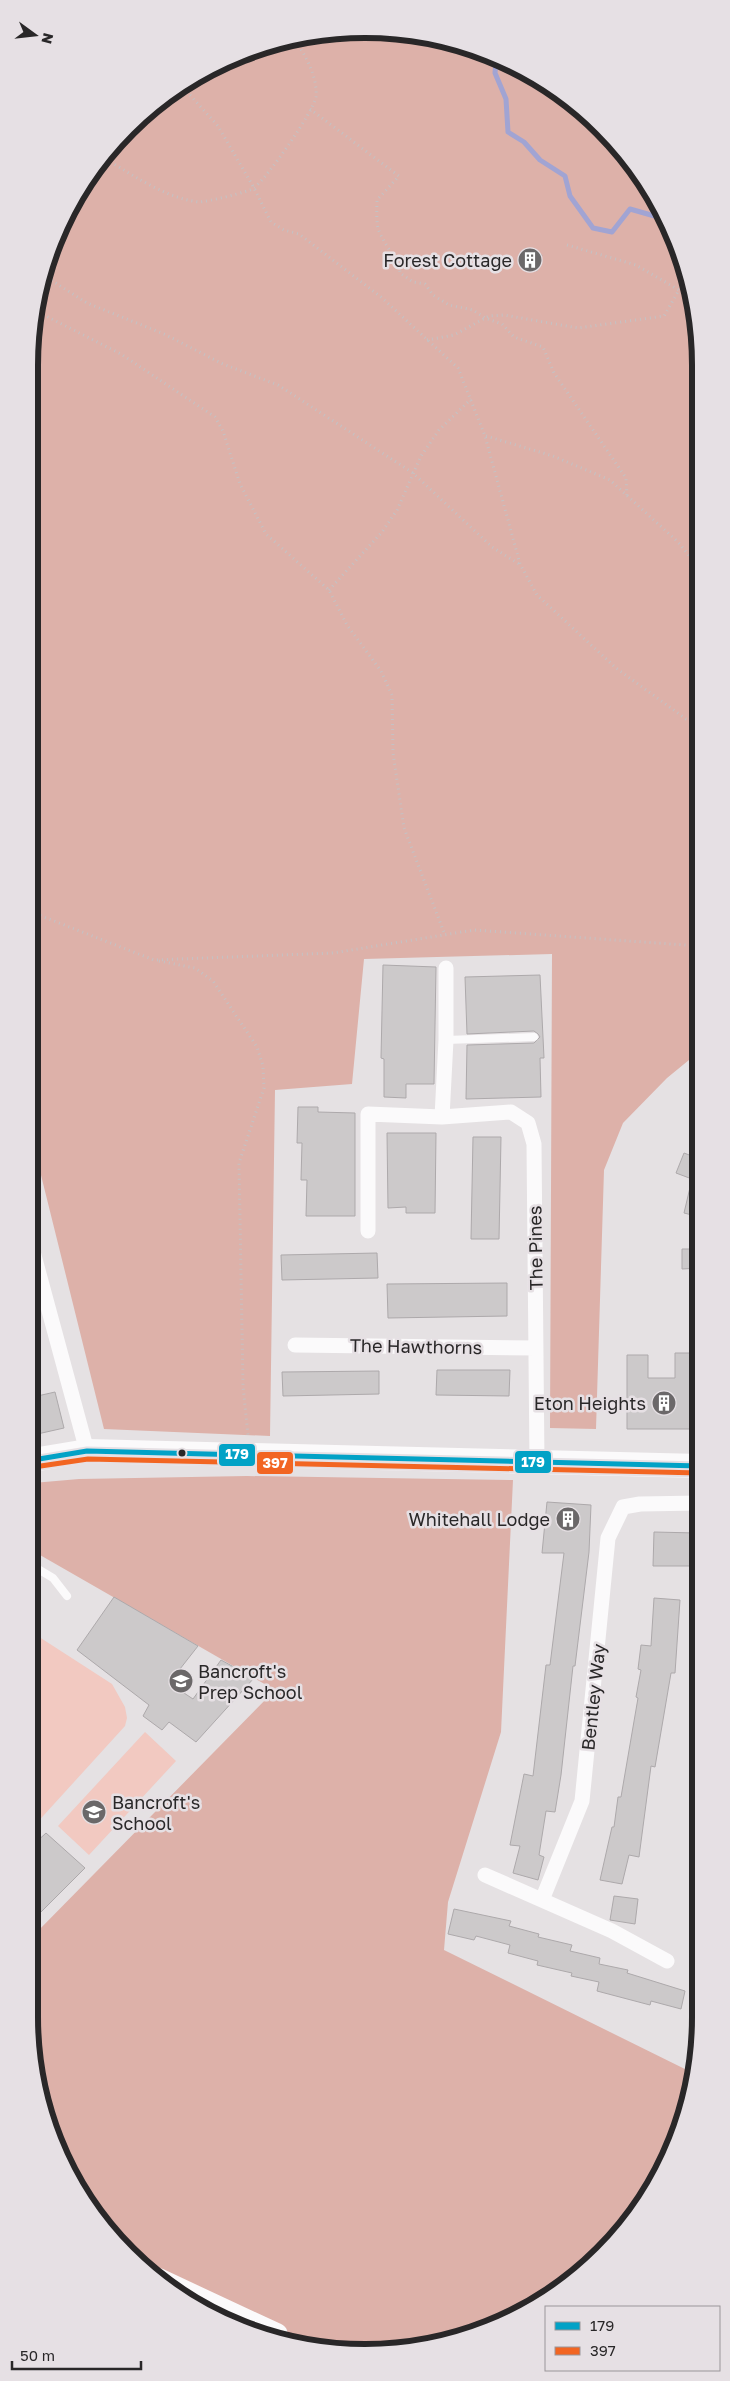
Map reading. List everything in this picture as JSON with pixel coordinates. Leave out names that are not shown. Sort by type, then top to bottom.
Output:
[{"type":"main road","points":[[38,1459],[87,1451],[537,1464],[692,1466]]},
{"type":"main road","points":[[209,2304],[241,2319]]},
{"type":"street","points":[[442,1117],[446,1040],[446,968]]},
{"type":"street","name":"The Pines","points":[[368,1231],[368,1114],[442,1117],[510,1112],[528,1123],[534,1144],[537,1464]]},
{"type":"street","points":[[38,1270],[87,1451]]},
{"type":"street","name":"The Hawthorns","points":[[295,1345],[536,1348]]},
{"type":"street","name":"Bentley Way","points":[[542,1900],[582,1801],[608,1538],[623,1507],[640,1504],[692,1503]]},
{"type":"street","points":[[485,1875],[612,1931],[667,1961]]},
{"type":"lane","points":[[446,1040],[534,1037]]},
{"type":"lane","points":[[38,1569],[53,1578],[67,1596]]},
{"type":"path","points":[[109,161],[153,186],[181,198],[201,202],[254,188],[299,132],[316,98],[314,77],[296,45]]},
{"type":"path","points":[[186,91],[218,126],[254,188],[270,222],[284,230],[298,234],[381,297],[458,368],[485,436],[520,564],[537,595],[616,668],[686,719],[692,721]]},
{"type":"path","points":[[310,109],[399,176],[377,200],[377,218],[378,227],[388,250],[400,267],[400,273],[412,282],[425,284],[433,295],[449,305],[473,310],[485,318],[502,324],[514,337],[543,347],[554,373],[626,478],[627,496]]},
{"type":"path","points":[[567,245],[636,265],[679,290],[683,290]]},
{"type":"path","points":[[50,278],[87,303],[164,334],[223,364],[278,385],[413,473],[492,547],[520,564]]},
{"type":"path","points":[[427,340],[454,335],[485,318],[504,315],[578,328],[664,316],[679,290]]},
{"type":"path","points":[[42,314],[121,354],[215,417],[224,431],[240,484],[266,534],[328,590],[346,625],[381,671],[392,695],[393,753],[404,828],[445,935]]},
{"type":"path","points":[[328,590],[382,532],[397,510],[420,456],[439,430],[471,399]]},
{"type":"path","points":[[485,436],[554,456],[610,480],[678,542],[692,559]]},
{"type":"path","points":[[38,915],[154,960],[195,968],[213,981],[256,1047],[264,1066],[264,1088],[239,1163],[243,1386],[250,1455]]},
{"type":"path","points":[[154,960],[333,953],[474,930],[692,945]]},
{"type":"shaded area","points":[[386,38],[429,44],[490,62],[529,81],[564,105],[597,133],[625,166],[649,201],[668,240],[686,301],[692,344],[692,1058],[667,1078],[623,1123],[604,1170],[596,1429],[550,1428],[552,954],[364,959],[352,1084],[275,1090],[270,1436],[104,1429],[39,1167],[38,344],[44,301],[62,240],[81,201],[105,166],[133,133],[166,105],[201,81],[240,62],[280,49],[322,40]]},
{"type":"shaded area","points":[[247,1476],[513,1480],[501,1732],[448,1902],[444,1950],[688,2070],[681,2101],[668,2141],[649,2180],[637,2198],[597,2248],[564,2276],[529,2300],[490,2319],[470,2326],[408,2341],[365,2344],[344,2343],[322,2341],[280,2332],[240,2319],[220,2310],[201,2300],[166,2276],[133,2248],[105,2215],[81,2180],[62,2141],[55,2121],[40,2059],[38,2037],[38,1931],[275,1690],[38,1554],[38,1483],[79,1479]]},
{"type":"shaded area","points":[[38,1636],[112,1684],[125,1707],[127,1718],[125,1726],[38,1822]]},
{"type":"shaded area","points":[[145,1732],[176,1761],[89,1855],[58,1826]]},
{"type":"building","name":"Forest Cottage","points":[[524,249],[542,255],[537,271],[519,263]]},
{"type":"building","points":[[383,965],[436,967],[434,1084],[406,1084],[406,1098],[384,1097],[384,1059],[381,1058]]},
{"type":"building","points":[[540,975],[544,1058],[540,1058],[541,1097],[466,1099],[467,1045],[534,1043],[540,1037],[534,1031],[467,1034],[465,977]]},
{"type":"building","points":[[298,1107],[318,1107],[318,1112],[355,1113],[355,1216],[306,1216],[307,1180],[301,1180],[302,1143],[297,1143]]},
{"type":"building","points":[[387,1133],[436,1133],[435,1213],[406,1213],[406,1207],[388,1208]]},
{"type":"building","points":[[473,1137],[501,1137],[499,1239],[471,1239]]},
{"type":"building","points":[[684,1153],[692,1156],[692,1179],[676,1173]]},
{"type":"building","points":[[692,1179],[692,1215],[684,1213]]},
{"type":"building","points":[[682,1249],[692,1249],[692,1268],[682,1269]]},
{"type":"building","points":[[377,1253],[378,1278],[282,1280],[281,1255]]},
{"type":"building","points":[[507,1283],[507,1316],[388,1318],[387,1284]]},
{"type":"building","name":"Eton Heights","points":[[675,1353],[692,1353],[692,1429],[627,1429],[627,1355],[648,1355],[648,1378],[675,1378]]},
{"type":"building","points":[[437,1370],[510,1370],[509,1396],[436,1395]]},
{"type":"building","points":[[379,1371],[379,1394],[283,1396],[282,1372]]},
{"type":"building","points":[[55,1392],[64,1428],[38,1434],[38,1396]]},
{"type":"building","points":[[547,1502],[591,1505],[589,1552],[575,1666],[573,1666],[561,1775],[555,1812],[546,1811],[539,1855],[544,1857],[538,1880],[513,1873],[520,1846],[510,1845],[524,1774],[533,1776],[546,1665],[550,1665],[564,1553],[542,1553]]},
{"type":"building","points":[[654,1532],[692,1533],[692,1566],[653,1566]]},
{"type":"building","points":[[114,1597],[198,1646],[169,1683],[193,1699],[221,1660],[254,1678],[196,1742],[169,1722],[162,1730],[143,1716],[149,1705],[77,1650]]},
{"type":"building","points":[[654,1598],[680,1600],[675,1673],[671,1673],[655,1767],[651,1766],[639,1857],[629,1855],[622,1884],[600,1880],[612,1827],[614,1827],[618,1797],[621,1797],[638,1698],[636,1697],[641,1670],[638,1669],[641,1645],[651,1646]]},
{"type":"building","points":[[46,1833],[85,1868],[38,1915],[38,1840]]},
{"type":"building","points":[[614,1896],[638,1899],[635,1924],[610,1920]]},
{"type":"building","points":[[454,1909],[511,1921],[509,1926],[539,1934],[538,1937],[572,1945],[570,1951],[600,1958],[599,1964],[628,1970],[627,1973],[685,1991],[681,2009],[651,2001],[650,2005],[597,1991],[599,1982],[571,1976],[572,1973],[537,1965],[538,1961],[508,1953],[510,1945],[476,1936],[474,1940],[448,1934]]},
{"type":"waterway","points":[[496,65],[495,73],[506,99],[508,132],[524,142],[540,160],[565,176],[570,196],[593,228],[612,232],[630,209],[657,217]]},
{"type":"transit line","name":"179","points":[[38,1459],[87,1451],[692,1466]]},
{"type":"transit line","name":"397","points":[[38,1466],[88,1459],[692,1473]]},
{"type":"place","name":"Forest Cottage","points":[[530,260]]},
{"type":"place","name":"Eton Heights","points":[[664,1403]]},
{"type":"place","name":"Whitehall Lodge","points":[[568,1519]]},
{"type":"place","name":"Bancroft's Prep School","points":[[181,1681]]},
{"type":"place","name":"Bancroft's School","points":[[94,1812]]}]
